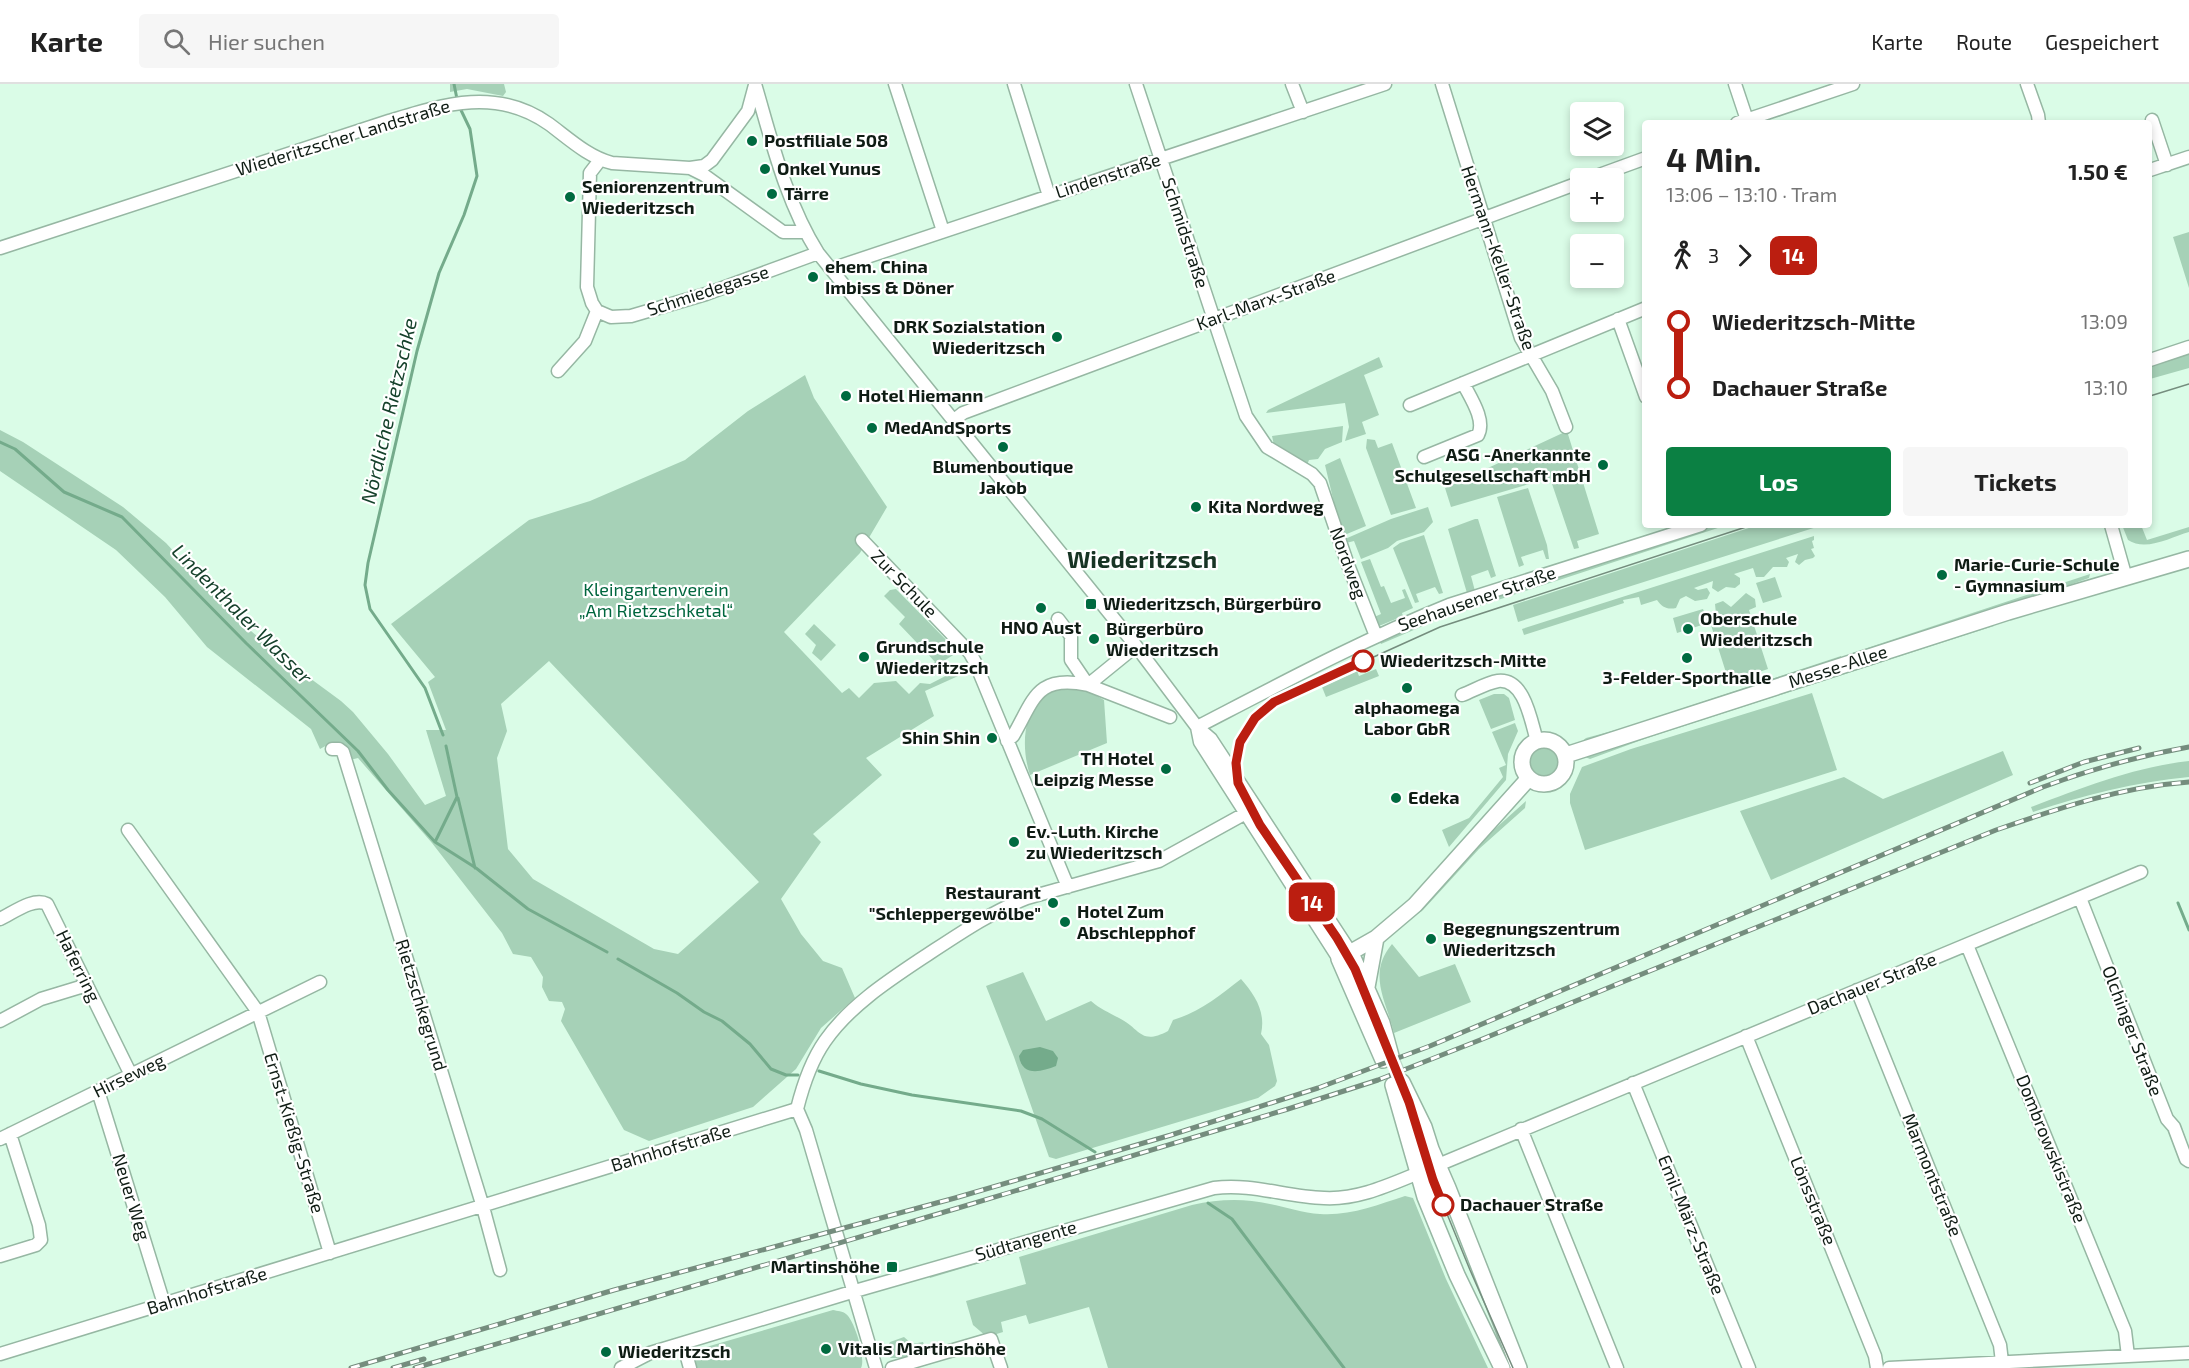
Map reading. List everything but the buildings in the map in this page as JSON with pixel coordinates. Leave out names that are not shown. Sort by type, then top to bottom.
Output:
[{"type":"main road","name":"Messe-Allee","points":[[1566,755],[2125,574],[2189,548]]},
{"type":"main road","name":"Messe-Allee","points":[[2125,574],[2189,559]]},
{"type":"main road","points":[[1537,741],[1554,742],[1566,755],[1565,770],[1555,781],[1539,784],[1529,778],[1523,769],[1522,757],[1527,747],[1537,741]]},
{"type":"main road","points":[[1345,956],[1376,938],[1415,905],[1529,778]]},
{"type":"main road","points":[[1367,987],[1376,938]]},
{"type":"main road","points":[[1345,956],[1367,987],[1382,1023],[1387,1058],[1345,956]]},
{"type":"main road","points":[[1502,1368],[1457,1275],[1425,1197],[1397,1083],[1424,1126],[1437,1165],[1519,1368]]},
{"type":"street","points":[[690,168],[704,166],[712,160],[748,111],[755,84]]},
{"type":"street","points":[[755,84],[776,158],[805,232],[818,253],[1136,646],[1197,727],[1200,742],[1250,811],[1345,956]]},
{"type":"street","points":[[895,84],[943,231]]},
{"type":"street","points":[[1014,84],[1049,196]]},
{"type":"street","name":"Schmidstraße","points":[[1136,84],[1246,416]]},
{"type":"street","points":[[1292,84],[1303,112]]},
{"type":"street","name":"Lindenstraße","points":[[831,269],[1385,84]]},
{"type":"street","name":"Hermann-Keller-Straße","points":[[1442,84],[1521,338],[1552,391],[1566,427]]},
{"type":"street","points":[[1735,84],[1744,120]]},
{"type":"street","points":[[1750,120],[1853,84]]},
{"type":"street","points":[[2027,84],[2038,120]]},
{"type":"street","name":"Wiederitzscher Landstraße","points":[[0,248],[389,121],[456,103],[486,101],[518,108],[546,122],[600,160],[612,163],[690,168],[783,232],[805,232]]},
{"type":"street","points":[[2152,120],[2167,165]]},
{"type":"street","points":[[2152,169],[2189,157]]},
{"type":"street","points":[[1618,168],[1642,159]]},
{"type":"street","points":[[558,371],[585,341],[597,311],[591,303],[587,286],[590,173],[600,160]]},
{"type":"street","name":"Karl-Marx-Straße","points":[[953,421],[963,413],[1570,186]]},
{"type":"street","name":"Schmiedegasse","points":[[597,311],[611,317],[631,316],[706,294],[818,253]]},
{"type":"street","points":[[1410,405],[1642,310]]},
{"type":"street","points":[[1618,319],[1642,386]]},
{"type":"street","points":[[2152,359],[2189,347]]},
{"type":"street","points":[[1424,457],[1478,435],[1481,429],[1480,420],[1463,383]]},
{"type":"street","name":"Nordweg","points":[[1246,416],[1267,447],[1312,474],[1320,483],[1376,636]]},
{"type":"street","name":"Seehausener Straße","points":[[1197,727],[1299,673],[1376,636],[1449,605],[1692,528]]},
{"type":"street","points":[[2111,528],[2125,574]]},
{"type":"street","name":"Zur Schule","points":[[862,540],[970,653],[1068,887]]},
{"type":"street","points":[[1058,619],[1071,636],[1071,660],[1088,685]]},
{"type":"street","points":[[1088,685],[1136,646]]},
{"type":"street","points":[[1007,741],[1013,736],[1035,695],[1048,687],[1072,681],[1170,717]]},
{"type":"street","points":[[1462,695],[1496,681],[1514,685],[1521,692],[1537,741]]},
{"type":"street","name":"Rietzschkegrund","points":[[332,749],[339,749],[343,752],[483,1207],[500,1270]]},
{"type":"street","points":[[876,1368],[806,1130],[797,1109],[816,1056],[826,1039],[864,1000],[981,920],[1017,902],[1160,861],[1250,811]]},
{"type":"street","name":"Ernst-Kießig-Straße","points":[[128,830],[258,1012],[330,1253]]},
{"type":"street","name":"Dachauer Straße","points":[[1437,1165],[2141,872]]},
{"type":"street","name":"Olchinger Straße","points":[[2080,898],[2167,1119],[2174,1127],[2186,1159],[2189,1161]]},
{"type":"street","name":"Haferring","points":[[0,919],[32,903],[42,901],[47,904],[130,1075]]},
{"type":"street","name":"Dombrowskistraße","points":[[1967,945],[2125,1331],[2128,1356]]},
{"type":"street","points":[[258,1012],[320,982]]},
{"type":"street","points":[[0,1021],[41,999],[87,985]]},
{"type":"street","name":"Marmontstraße","points":[[1857,990],[2000,1346],[2002,1362]]},
{"type":"street","name":"Hirseweg","points":[[5,1136],[258,1012]]},
{"type":"street","name":"Lönsstraße","points":[[1746,1036],[1875,1356],[1876,1368]]},
{"type":"street","name":"Emil-März-Straße","points":[[1633,1083],[1749,1368]]},
{"type":"street","name":"Neuer Weg","points":[[99,1090],[164,1304]]},
{"type":"street","name":"Bahnhofstraße","points":[[0,1354],[797,1109]]},
{"type":"street","points":[[1521,1129],[1617,1368]]},
{"type":"street","points":[[0,1256],[36,1245],[41,1240],[39,1225],[5,1136]]},
{"type":"street","name":"Südtangente","points":[[621,1368],[650,1353],[682,1343],[1200,1191],[1245,1186],[1310,1197],[1336,1198],[1365,1193],[1437,1165]]},
{"type":"street","points":[[892,1368],[991,1339],[1001,1368]]},
{"type":"street","points":[[682,1343],[690,1368]]},
{"type":"street","points":[[1889,1368],[2189,1353]]},
{"type":"green space","points":[[450,84],[504,84],[506,92],[503,96],[467,89],[450,92]]},
{"type":"green space","points":[[2189,232],[2189,288],[2173,237]]},
{"type":"green space","points":[[2189,350],[2189,368],[2152,378],[2152,362]]},
{"type":"green space","points":[[1379,357],[1383,367],[1364,375],[1379,415],[1362,422],[1366,434],[1345,441],[1349,427],[1345,403],[1266,413],[1268,410]]},
{"type":"green space","name":"Kleingartenverein „Am Rietzschketal“","points":[[805,375],[814,398],[887,507],[860,553],[784,632],[842,693],[849,688],[859,698],[874,683],[896,681],[909,694],[920,683],[930,684],[963,667],[967,672],[925,691],[934,716],[866,758],[882,775],[813,834],[821,842],[781,899],[801,934],[823,961],[842,968],[855,998],[821,1028],[796,1069],[753,1107],[649,1141],[624,1130],[561,1021],[565,1009],[562,1002],[549,1001],[542,987],[543,977],[531,957],[513,954],[502,933],[432,843],[358,758],[350,760],[329,744],[320,749],[311,729],[207,647],[165,597],[116,550],[0,471],[0,430],[23,442],[123,507],[166,543],[232,615],[353,712],[388,754],[425,805],[446,796],[426,730],[446,730],[428,682],[435,677],[391,624],[529,520],[590,501],[685,460],[748,411]],"holes":[[[549,661],[759,882],[678,954],[654,949],[533,879],[508,849],[497,758],[507,731],[501,704]]]},
{"type":"green space","points":[[1343,426],[1342,442],[1325,449],[1318,459],[1309,460],[1307,465],[1275,450],[1272,436]]},
{"type":"green space","points":[[1567,431],[1599,534],[1577,541],[1579,548],[1574,549],[1550,478],[1451,507],[1445,488]]},
{"type":"green space","points":[[1367,439],[1375,440],[1378,448],[1392,443],[1416,508],[1391,515],[1366,448]]},
{"type":"green space","points":[[1340,458],[1366,526],[1342,536],[1325,465]]},
{"type":"green space","points":[[1528,488],[1547,545],[1549,559],[1546,559],[1543,550],[1521,557],[1524,565],[1519,567],[1497,497]]},
{"type":"green space","points":[[1428,507],[1433,522],[1424,532],[1397,541],[1388,548],[1361,559],[1354,541],[1346,543],[1345,539],[1391,519]]},
{"type":"green space","points":[[1478,519],[1496,576],[1491,578],[1488,570],[1471,576],[1475,591],[1467,593],[1448,529]]},
{"type":"green space","points":[[2189,527],[2189,532],[2150,544],[2143,545],[2128,540],[2123,528],[2142,528],[2147,540]]},
{"type":"green space","points":[[1704,528],[1718,528],[1437,620],[1381,644],[1379,640],[1471,603]]},
{"type":"green space","points":[[1749,528],[1814,528],[1518,622],[1513,605]]},
{"type":"green space","points":[[1424,535],[1443,593],[1439,594],[1435,587],[1416,594],[1419,602],[1415,603],[1393,548],[1400,543]]},
{"type":"green space","points":[[1814,536],[1812,541],[1814,548],[1811,549],[1815,556],[1813,558],[1799,565],[1795,562],[1798,554],[1786,558],[1789,562],[1787,567],[1773,567],[1764,577],[1756,577],[1753,568],[1734,574],[1740,578],[1740,584],[1735,588],[1726,587],[1718,592],[1712,588],[1713,581],[1694,588],[1698,590],[1707,588],[1710,593],[1707,599],[1695,601],[1686,596],[1680,599],[1676,608],[1670,609],[1657,600],[1641,605],[1639,597],[1623,600],[1624,603],[1524,635],[1522,629]]},
{"type":"green space","points":[[1370,559],[1381,587],[1384,586],[1391,603],[1405,598],[1402,590],[1405,589],[1413,608],[1402,613],[1403,616],[1379,626],[1375,625],[1372,618],[1381,614],[1361,562]]},
{"type":"green space","points":[[2090,574],[2089,578],[1993,612],[1853,655],[1852,653]]},
{"type":"green space","points":[[1775,577],[1782,597],[1763,603],[1756,583]]},
{"type":"green space","points":[[896,589],[958,652],[923,674],[935,662],[925,651],[928,647],[922,641],[919,645],[899,624],[905,617],[884,596],[890,590]]},
{"type":"green space","points":[[1746,593],[1755,599],[1756,607],[1749,610],[1768,669],[1729,682],[1710,622],[1721,618],[1716,614],[1715,604],[1723,601],[1731,607]]},
{"type":"green space","points":[[1703,609],[1708,623],[1677,633],[1673,618]]},
{"type":"green space","points":[[1993,622],[1994,626],[1647,738],[1590,759],[1585,757],[1646,735]]},
{"type":"green space","points":[[814,624],[836,645],[821,661],[812,653],[816,645],[805,634]]},
{"type":"green space","points":[[1841,656],[1841,659],[1580,743],[1586,738],[1623,728]]},
{"type":"green space","points":[[1376,669],[1379,676],[1326,697],[1322,687],[1357,671],[1359,676]]},
{"type":"green space","points":[[1061,687],[1083,688],[1104,700],[1107,743],[1030,775],[1027,766],[1025,735],[1030,715],[1042,696]]},
{"type":"green space","points":[[1812,693],[1837,770],[1585,850],[1570,803],[1570,794],[1582,767],[1631,749]]},
{"type":"green space","points":[[1494,694],[1504,694],[1509,698],[1515,720],[1491,729],[1479,700]]},
{"type":"green space","points":[[1515,723],[1518,731],[1508,754],[1506,780],[1449,847],[1442,830],[1469,818],[1503,777],[1499,768],[1506,765],[1492,732]]},
{"type":"green space","points":[[1544,747],[1550,748],[1558,756],[1558,768],[1550,776],[1544,777],[1538,776],[1530,768],[1529,762],[1530,756],[1538,748]]},
{"type":"green space","points":[[2003,751],[2013,775],[1771,880],[1740,811],[1844,777],[1883,799]]},
{"type":"green space","points":[[2189,761],[2189,777],[2110,790],[2033,812],[2031,807],[2128,773]]},
{"type":"green space","points":[[1526,801],[1525,808],[1479,849],[1423,910],[1413,917],[1476,846]]},
{"type":"green space","points":[[1392,944],[1419,977],[1455,964],[1471,1002],[1394,1033],[1383,998],[1380,977],[1385,955]]},
{"type":"green space","points":[[1023,972],[1046,1021],[1091,1001],[1141,1034],[1151,1037],[1168,1031],[1173,1020],[1201,1008],[1241,979],[1251,991],[1261,1011],[1261,1034],[1269,1045],[1277,1081],[1275,1086],[1258,1098],[1056,1159],[1049,1157],[986,986]]},
{"type":"green space","points":[[1405,1196],[1413,1198],[1446,1279],[1488,1368],[1108,1368],[1089,1307],[1029,1324],[1026,1315],[1001,1322],[1003,1332],[987,1337],[973,1325],[966,1301],[1026,1284],[1019,1257],[1192,1205],[1221,1200],[1241,1200],[1331,1214],[1363,1209]]},
{"type":"green space","points":[[1188,1201],[930,1278],[929,1275]]},
{"type":"green space","points":[[833,1310],[845,1313],[853,1324],[861,1349],[861,1368],[694,1368],[689,1352]]},
{"type":"green space","points":[[904,1337],[912,1344],[923,1342],[927,1354],[902,1362],[900,1358],[891,1358],[884,1352],[890,1342]]},
{"type":"shaded area","points":[[1040,1047],[1053,1051],[1058,1058],[1056,1066],[1038,1071],[1028,1070],[1021,1063],[1019,1056],[1023,1050]]},
{"type":"waterway","name":"Nördliche Rietzschke","points":[[454,84],[457,99]]},
{"type":"waterway","name":"Nördliche Rietzschke","points":[[443,735],[425,688],[370,609],[365,585],[368,563],[417,351],[439,273],[464,215],[477,176],[470,129],[459,106]]},
{"type":"waterway","name":"Lindenthaler Wasser","points":[[0,442],[15,449],[64,492],[122,517],[246,643],[358,751],[388,790],[435,842],[476,868],[528,909],[607,952]]},
{"type":"waterway","name":"Nördliche Rietzschke","points":[[435,842],[457,797],[446,746]]},
{"type":"waterway","name":"Nördliche Rietzschke","points":[[458,798],[475,868]]},
{"type":"waterway","points":[[2178,903],[2189,930]]},
{"type":"waterway","name":"Nördliche Rietzschke","points":[[618,959],[722,1021],[750,1044],[771,1069],[786,1075],[798,1075]]},
{"type":"waterway","name":"Nördliche Rietzschke","points":[[819,1071],[861,1084],[912,1095],[1021,1111],[1042,1119],[1095,1152]]},
{"type":"waterway","name":"Nördliche Rietzschke","points":[[1208,1203],[1232,1219],[1344,1368]]},
{"type":"tunnel","points":[[1391,1056],[1402,1082]]},
{"type":"tram line","points":[[2152,395],[2189,384]]},
{"type":"tram line","points":[[1391,1056],[1354,967],[1338,939],[1255,817],[1245,797],[1238,777],[1237,757],[1241,738],[1253,720],[1274,702],[1440,627],[1743,528]]},
{"type":"tram line","name":"14","points":[[1363,661],[1264,708],[1247,728],[1240,742],[1236,763],[1238,783],[1260,825],[1337,938],[1355,969],[1415,1118],[1433,1180],[1443,1205]]},
{"type":"tram line","points":[[1401,1082],[1438,1192],[1513,1368]]},
{"type":"railway","points":[[351,1368],[614,1290],[955,1198],[1171,1135],[1318,1088],[1430,1046],[2043,787],[2115,764],[2189,747]]},
{"type":"railway","points":[[2030,783],[2084,762],[2139,748]]},
{"type":"railway","points":[[415,1368],[958,1208],[1378,1080],[1996,830],[2067,806],[2115,794],[2189,782]]},
{"type":"railway","points":[[393,1368],[424,1359]]},
{"type":"place","name":"Postfiliale 508","points":[[752,141]]},
{"type":"place","name":"Onkel Yunus","points":[[765,169]]},
{"type":"place","name":"Tärre","points":[[772,194]]},
{"type":"place","name":"Seniorenzentrum Wiederitzsch","points":[[570,197]]},
{"type":"place","name":"ehem. China Imbiss & Döner","points":[[813,277]]},
{"type":"place","name":"DRK Sozialstation Wiederitzsch","points":[[1057,337]]},
{"type":"place","name":"Hotel Hiemann","points":[[846,396]]},
{"type":"place","name":"MedAndSports","points":[[872,428]]},
{"type":"place","name":"Blumenboutique Jakob","points":[[1003,447]]},
{"type":"place","name":"ASG -Anerkannte Schulgesellschaft mbH","points":[[1603,465]]},
{"type":"place","name":"Kita Nordweg","points":[[1196,507]]},
{"type":"place","name":"Marie-Curie-Schule - Gymnasium","points":[[1942,575]]},
{"type":"place","name":"Wiederitzsch, Bürgerbüro","points":[[1091,604]]},
{"type":"place","name":"HNO Aust","points":[[1041,608]]},
{"type":"place","name":"Oberschule Wiederitzsch","points":[[1688,629]]},
{"type":"place","name":"Bürgerbüro Wiederitzsch","points":[[1094,639]]},
{"type":"place","name":"Grundschule Wiederitzsch","points":[[864,657]]},
{"type":"place","name":"3-Felder-Sporthalle","points":[[1687,658]]},
{"type":"place","name":"Wiederitzsch-Mitte","points":[[1363,661]]},
{"type":"place","name":"alphaomega Labor GbR","points":[[1407,688]]},
{"type":"place","name":"Shin Shin","points":[[992,738]]},
{"type":"place","name":"TH Hotel Leipzig Messe","points":[[1166,769]]},
{"type":"place","name":"Edeka","points":[[1396,798]]},
{"type":"place","name":"Ev.-Luth. Kirche zu Wiederitzsch","points":[[1014,842]]},
{"type":"place","name":"Restaurant \"Schleppergewölbe\"","points":[[1053,903]]},
{"type":"place","name":"Hotel Zum Abschlepphof","points":[[1065,922]]},
{"type":"place","name":"Begegnungszentrum Wiederitzsch","points":[[1431,939]]},
{"type":"place","name":"Dachauer Straße","points":[[1443,1205]]},
{"type":"place","name":"Martinshöhe","points":[[892,1267]]},
{"type":"place","name":"Vitalis Martinshöhe","points":[[826,1349]]},
{"type":"place","name":"Wiederitzsch","points":[[606,1352]]},
{"type":"district","name":"Wiederitzsch","points":[[1142,560]]}]
